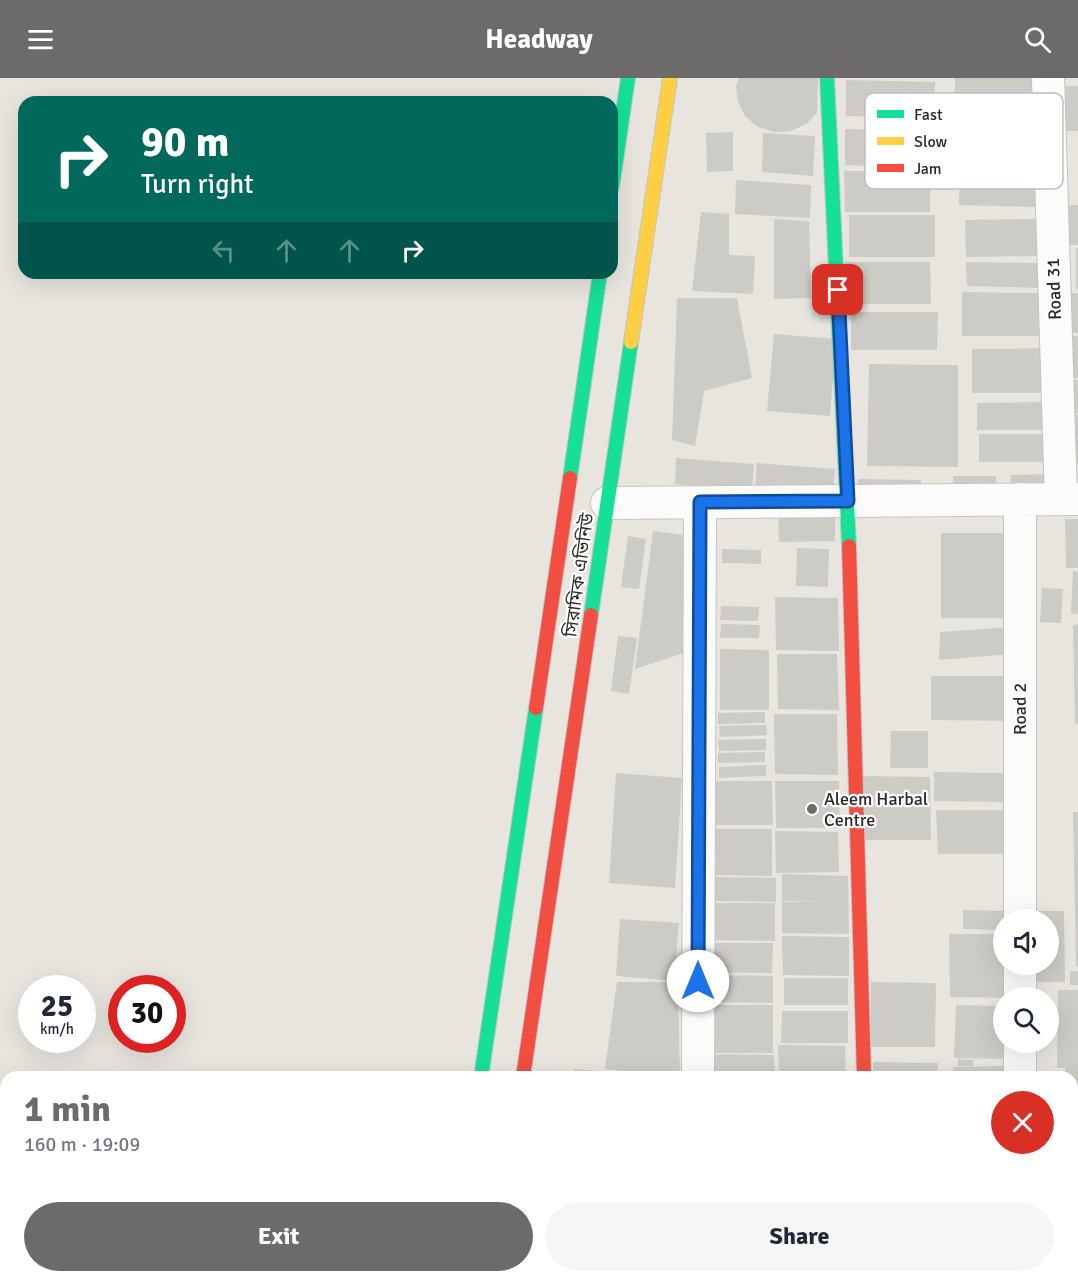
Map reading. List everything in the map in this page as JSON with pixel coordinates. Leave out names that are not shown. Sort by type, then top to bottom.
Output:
[{"type":"main road","points":[[618,146],[628,78]]},
{"type":"main road","name":"সিরামিক এভিনিউ","points":[[525,1071],[670,78]]},
{"type":"main road","points":[[827,78],[848,501],[864,1071]]},
{"type":"main road","name":"সিরামিক এভিনিউ","points":[[483,1071],[599,279]]},
{"type":"street","name":"Road 31","points":[[1048,78],[1049,93]]},
{"type":"street","name":"Road 31","points":[[1054,189],[1070,499]]},
{"type":"street","name":"Road 2","points":[[1020,499],[1020,909]]},
{"type":"street","points":[[608,503],[1070,499]]},
{"type":"street","points":[[698,1071],[700,502]]},
{"type":"street","points":[[1020,1053],[1020,1071]]},
{"type":"building","points":[[739,78],[818,78],[817,113],[806,124],[791,131],[774,132],[758,127],[745,116],[738,102],[736,86]]},
{"type":"building","points":[[955,78],[1037,78],[1038,93],[955,93]]},
{"type":"building","points":[[846,80],[935,82],[935,93],[865,93],[865,116],[846,116]]},
{"type":"building","points":[[1055,86],[1078,86],[1078,131],[1063,131],[1063,93],[1055,93]]},
{"type":"building","points":[[845,129],[865,129],[865,166],[845,165]]},
{"type":"building","points":[[733,132],[733,171],[707,172],[706,133]]},
{"type":"building","points":[[763,133],[815,136],[813,176],[762,172]]},
{"type":"building","points":[[844,171],[865,171],[865,189],[930,189],[930,212],[845,212]]},
{"type":"building","points":[[736,180],[811,185],[810,218],[735,214]]},
{"type":"building","points":[[959,189],[1040,189],[1040,207],[959,205]]},
{"type":"building","points":[[1068,205],[1078,205],[1078,245],[1067,245]]},
{"type":"building","points":[[701,212],[729,214],[729,255],[755,256],[753,294],[692,291]]},
{"type":"building","points":[[849,215],[935,215],[935,257],[849,257]]},
{"type":"building","points":[[774,219],[809,221],[811,298],[774,299]]},
{"type":"building","points":[[1044,219],[1044,256],[966,257],[965,220]]},
{"type":"building","points":[[1076,248],[1078,248],[1078,289],[1076,289]]},
{"type":"building","points":[[845,262],[930,262],[931,304],[845,304]]},
{"type":"building","points":[[966,262],[1043,263],[1043,288],[967,286]]},
{"type":"building","points":[[962,292],[1043,293],[1043,336],[962,336]]},
{"type":"building","points":[[1071,293],[1078,293],[1078,333],[1071,333]]},
{"type":"building","points":[[677,298],[737,298],[752,378],[704,391],[695,446],[672,440]]},
{"type":"building","points":[[851,312],[938,312],[937,350],[851,350]]},
{"type":"building","points":[[774,334],[836,339],[830,416],[767,411]]},
{"type":"building","points":[[1069,336],[1078,336],[1078,378],[1070,378]]},
{"type":"building","points":[[1051,348],[1051,393],[972,393],[972,349]]},
{"type":"building","points":[[869,364],[958,365],[958,467],[867,466]]},
{"type":"building","points":[[1070,380],[1078,380],[1078,413],[1070,413]]},
{"type":"building","points":[[1043,402],[1043,430],[977,430],[977,403]]},
{"type":"building","points":[[1066,414],[1078,414],[1078,464],[1066,464]]},
{"type":"building","points":[[979,434],[1046,434],[1046,462],[979,462]]},
{"type":"building","points":[[676,458],[754,464],[752,490],[675,484]]},
{"type":"building","points":[[757,463],[835,469],[833,496],[755,490]]},
{"type":"building","points":[[1053,474],[1054,494],[1011,495],[1011,475]]},
{"type":"building","points":[[953,476],[996,476],[996,496],[953,496]]},
{"type":"building","points":[[858,479],[921,480],[921,503],[858,502]]},
{"type":"building","points":[[835,513],[835,541],[779,542],[778,514]]},
{"type":"building","points":[[1065,519],[1078,519],[1078,568],[1066,568]]},
{"type":"building","points":[[653,531],[699,537],[684,653],[635,669]]},
{"type":"building","points":[[941,533],[1009,533],[1009,618],[941,618]]},
{"type":"building","points":[[628,536],[646,539],[639,589],[621,587]]},
{"type":"building","points":[[797,548],[829,549],[828,587],[796,586]]},
{"type":"building","points":[[722,549],[761,550],[761,564],[722,563]]},
{"type":"building","points":[[1073,571],[1078,572],[1078,614],[1071,613]]},
{"type":"building","points":[[1042,588],[1063,589],[1061,623],[1040,622]]},
{"type":"building","points":[[775,597],[838,598],[839,651],[776,650]]},
{"type":"building","points":[[721,606],[759,607],[758,621],[720,620]]},
{"type":"building","points":[[721,624],[760,625],[759,638],[720,638]]},
{"type":"building","points":[[1078,624],[1078,724],[1075,724],[1073,625]]},
{"type":"building","points":[[1011,627],[1011,654],[939,660],[940,632]]},
{"type":"building","points":[[618,636],[637,638],[629,694],[611,691]]},
{"type":"building","points":[[720,649],[769,650],[769,710],[720,710]]},
{"type":"building","points":[[777,654],[837,654],[839,710],[778,709]]},
{"type":"building","points":[[931,676],[1017,676],[1017,721],[931,720]]},
{"type":"building","points":[[765,712],[765,723],[718,724],[718,713]]},
{"type":"building","points":[[774,714],[837,714],[838,775],[775,774]]},
{"type":"building","points":[[766,725],[767,735],[720,737],[719,726]]},
{"type":"building","points":[[891,731],[928,731],[928,768],[890,768]]},
{"type":"building","points":[[766,739],[766,750],[719,751],[718,740]]},
{"type":"building","points":[[765,752],[765,762],[718,763],[718,753]]},
{"type":"building","points":[[766,765],[766,776],[719,778],[719,767]]},
{"type":"building","points":[[934,772],[1005,773],[1005,802],[934,801]]},
{"type":"building","points":[[616,773],[682,778],[675,888],[609,883]]},
{"type":"building","points":[[858,776],[930,777],[931,840],[859,840]]},
{"type":"building","points":[[716,781],[772,781],[773,825],[716,825]]},
{"type":"building","points":[[775,781],[839,781],[840,828],[776,828]]},
{"type":"building","points":[[936,810],[1009,810],[1010,854],[938,854]]},
{"type":"building","points":[[1073,812],[1078,812],[1078,966],[1076,966]]},
{"type":"building","points":[[711,829],[772,829],[772,876],[711,875]]},
{"type":"building","points":[[775,831],[838,832],[839,872],[776,873]]},
{"type":"building","points":[[782,874],[848,876],[849,934],[782,933],[782,902],[818,902],[782,901]]},
{"type":"building","points":[[704,877],[776,878],[776,902],[704,901]]},
{"type":"building","points":[[703,903],[775,903],[775,941],[703,940]]},
{"type":"building","points":[[963,910],[993,911],[993,930],[963,929]]},
{"type":"building","points":[[1059,911],[1064,911],[1065,982],[1033,982],[1033,975],[1059,975]]},
{"type":"building","points":[[620,919],[679,923],[674,981],[616,976]]},
{"type":"building","points":[[949,934],[993,934],[993,975],[1022,975],[1023,987],[993,987],[993,998],[950,997]]},
{"type":"building","points":[[782,936],[849,937],[849,976],[783,975]]},
{"type":"building","points":[[702,943],[773,943],[772,973],[701,972]]},
{"type":"building","points":[[1070,971],[1078,971],[1078,985],[1070,985]]},
{"type":"building","points":[[702,975],[773,976],[773,1003],[702,1002]]},
{"type":"building","points":[[784,978],[848,978],[848,1005],[784,1005]]},
{"type":"building","points":[[617,982],[678,982],[680,1071],[605,1069]]},
{"type":"building","points":[[871,982],[936,983],[935,1047],[870,1047]]},
{"type":"building","points":[[1059,990],[1078,990],[1078,1071],[1065,1071],[1065,1068],[1057,1068]]},
{"type":"building","points":[[702,1005],[773,1005],[773,1053],[702,1053]]},
{"type":"building","points":[[956,1005],[993,1006],[993,1053],[1013,1053],[1013,1059],[954,1058]]},
{"type":"building","points":[[782,1011],[848,1011],[848,1043],[781,1043]]},
{"type":"building","points":[[778,1045],[845,1046],[846,1071],[779,1071]]},
{"type":"building","points":[[706,1054],[774,1055],[775,1071],[706,1071]]},
{"type":"building","points":[[958,1059],[973,1060],[973,1066],[958,1066]]},
{"type":"building","points":[[873,1062],[938,1063],[938,1071],[873,1071]]},
{"type":"building","points":[[1008,1066],[1008,1071],[953,1071],[953,1067]]},
{"type":"building","points":[[574,1069],[598,1071],[574,1071]]},
{"type":"traffic: fast","points":[[618,146],[628,78]]},
{"type":"traffic: fast","points":[[827,78],[849,546]]},
{"type":"traffic: fast","points":[[570,478],[599,279]]},
{"type":"traffic: fast","points":[[591,615],[631,342]]},
{"type":"traffic: fast","points":[[482,1071],[536,708]]},
{"type":"traffic: slow","points":[[631,342],[670,78]]},
{"type":"traffic: jam","points":[[536,708],[570,478]]},
{"type":"traffic: jam","points":[[849,546],[864,1071]]},
{"type":"traffic: jam","points":[[524,1071],[591,615]]},
{"type":"place","name":"Aleem Harbal Centre","points":[[812,809]]},
{"type":"route","points":[[698,981],[700,502],[848,501],[838,290]]}]
